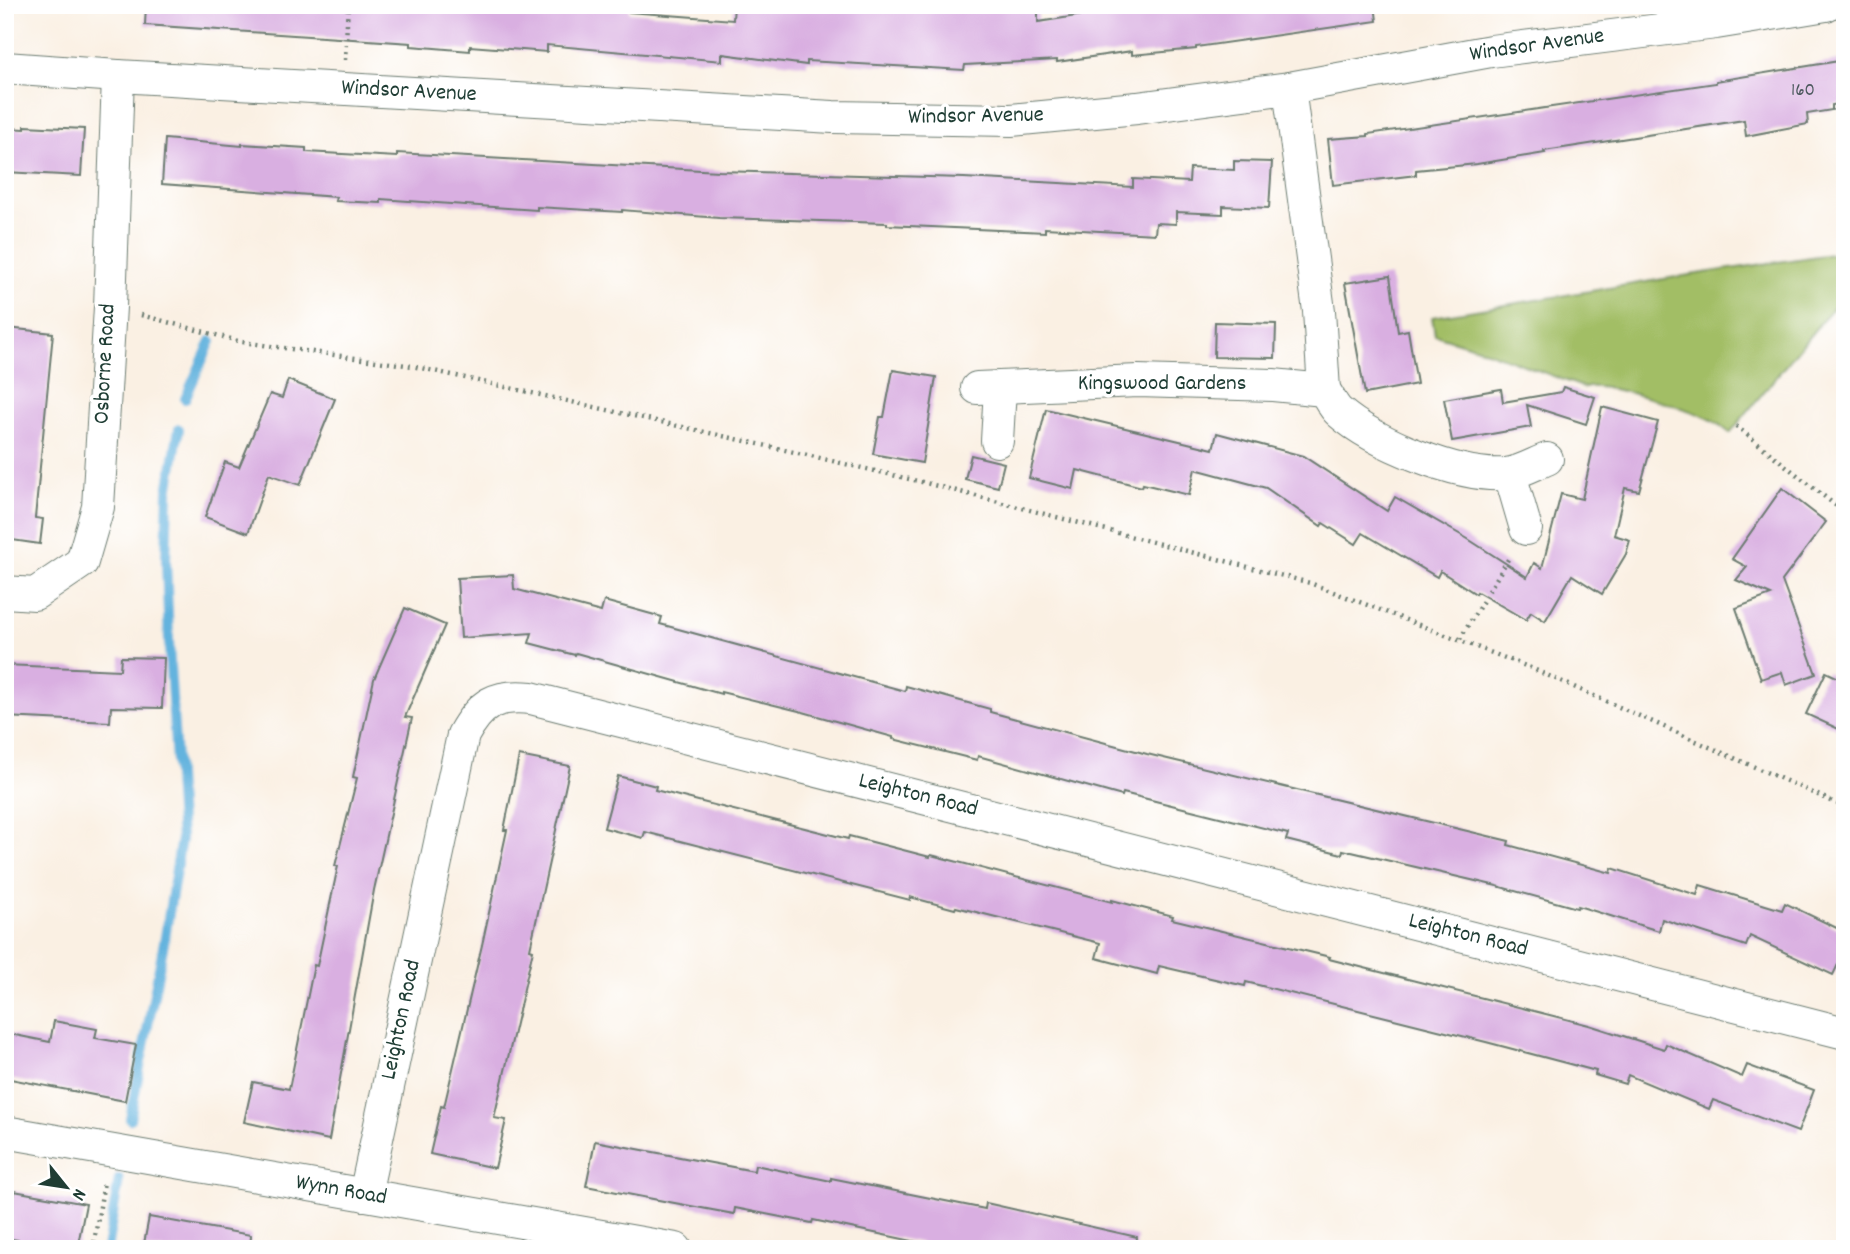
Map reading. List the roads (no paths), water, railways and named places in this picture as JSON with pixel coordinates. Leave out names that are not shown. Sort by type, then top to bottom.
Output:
[{"type":"street","name":"Windsor Avenue","points":[[5,68],[833,117],[1011,120],[1136,108],[1289,88],[1491,51],[1716,23],[1826,5]]},
{"type":"street","name":"Osborne Road","points":[[5,592],[35,594],[82,562],[98,507],[110,307],[118,76]]},
{"type":"street","points":[[1289,88],[1319,312],[1324,390],[1338,411],[1378,439],[1408,452],[1465,470],[1489,475],[1510,474],[1547,459]]},
{"type":"street","name":"Kingswood Gardens","points":[[997,441],[989,388],[1138,381],[1273,385],[1324,390]]},
{"type":"street","points":[[1510,474],[1526,528]]},
{"type":"street","name":"Leighton Road","points":[[365,1195],[463,735],[474,715],[492,702],[510,695],[531,698],[1845,1033]]},
{"type":"street","name":"Wynn Road","points":[[5,1132],[676,1249]]},
{"type":"waterway","points":[[185,399],[211,341]]},
{"type":"waterway","points":[[130,1119],[181,839],[166,561],[168,492],[179,429]]},
{"type":"waterway","points":[[107,1249],[119,1179]]}]
